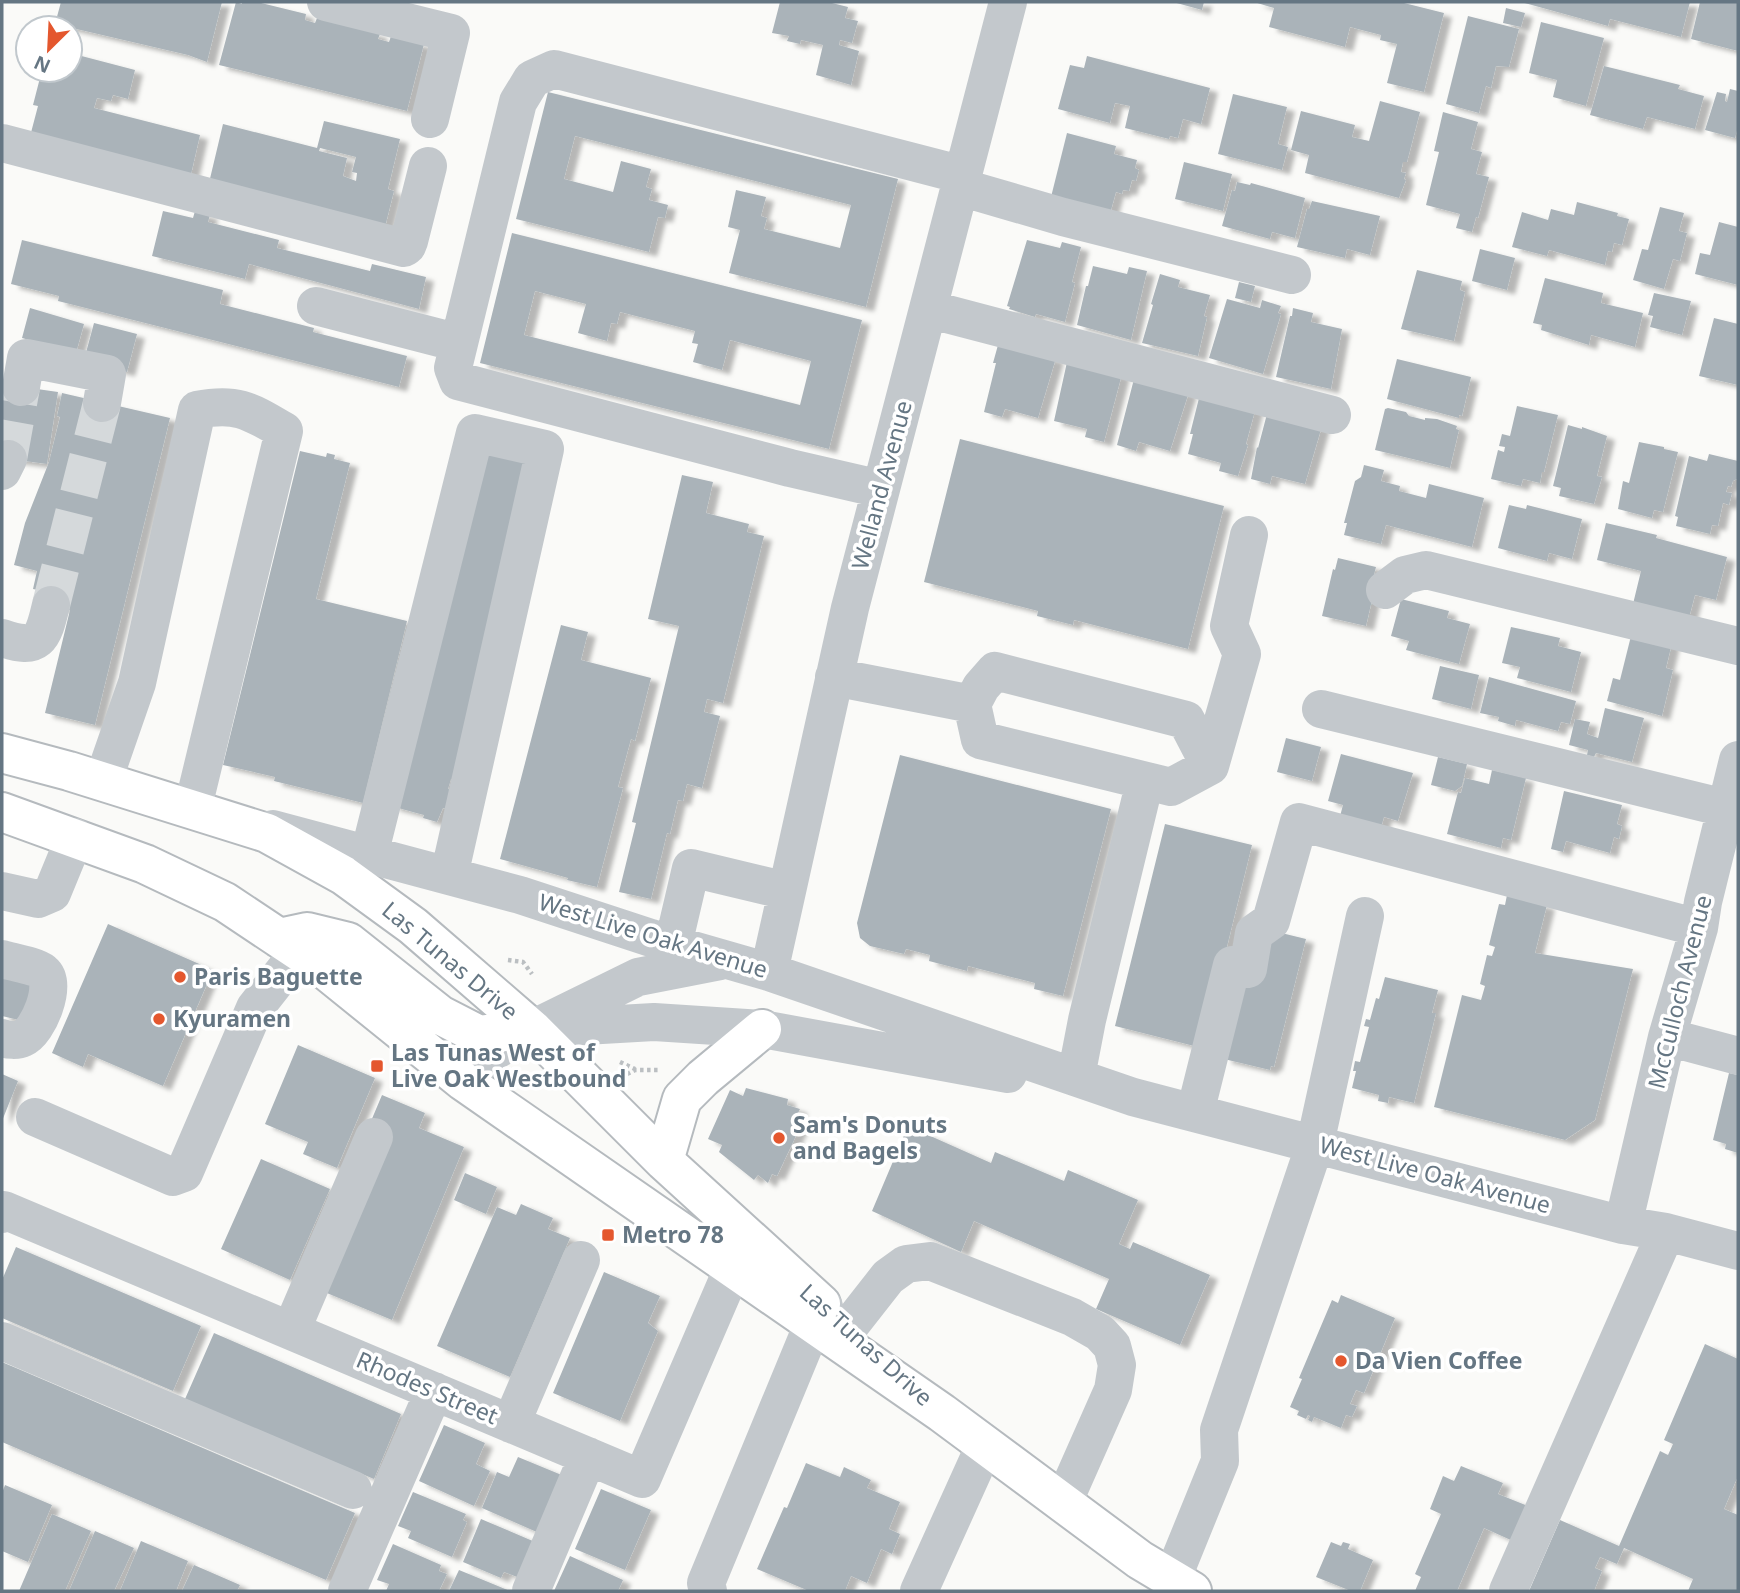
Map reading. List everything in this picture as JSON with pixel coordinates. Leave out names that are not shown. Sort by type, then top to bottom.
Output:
[{"type":"main road","name":"Las Tunas Drive","points":[[2,753],[103,781],[267,833],[343,875],[413,926],[531,1029],[828,1320],[942,1413],[1140,1560],[1182,1585]]},
{"type":"main road","name":"Las Tunas Drive","points":[[2,812],[145,864],[225,902],[318,964],[463,1081],[733,1268],[828,1320]]},
{"type":"main road","points":[[289,945],[307,932],[348,942],[440,1015],[479,1035],[531,1029]]},
{"type":"main road","points":[[664,1161],[682,1099],[762,1029]]},
{"type":"street","points":[[326,2],[451,33],[430,119]]},
{"type":"street","name":"Welland Avenue","points":[[769,972],[834,677],[1008,2]]},
{"type":"street","points":[[881,489],[790,468],[458,381],[453,368],[518,102],[532,79],[554,69],[962,181],[1063,217],[1292,275]]},
{"type":"street","points":[[2,143],[404,248],[409,241],[428,166]]},
{"type":"street","points":[[316,306],[459,343]]},
{"type":"street","points":[[928,309],[1332,415]]},
{"type":"street","points":[[21,387],[26,358],[107,374],[102,403]]},
{"type":"street","points":[[103,781],[137,683],[197,410],[222,405],[253,412],[284,431],[179,804]]},
{"type":"street","points":[[369,855],[475,433],[545,449],[449,876]]},
{"type":"street","points":[[1210,765],[1186,720],[1046,684],[995,671],[981,687],[972,704],[980,740],[1171,786],[1210,765],[1242,654],[1229,626],[1249,535]]},
{"type":"street","points":[[1385,590],[1405,575],[1426,570],[1738,646]]},
{"type":"street","points":[[2,638],[22,644],[33,643],[41,638],[51,606]]},
{"type":"street","points":[[834,677],[972,704]]},
{"type":"street","points":[[1321,709],[1725,808]]},
{"type":"street","name":"McCulloch Avenue","points":[[1623,1224],[1667,1037],[1699,929],[1725,808],[1738,762]]},
{"type":"street","points":[[1076,1077],[1144,781]]},
{"type":"street","name":"West Live Oak Avenue","points":[[179,804],[520,895],[673,945],[769,972],[1133,1097]]},
{"type":"street","points":[[1195,1113],[1232,965],[1248,969],[1254,933],[1271,921],[1299,822],[1699,929]]},
{"type":"street","points":[[2,891],[38,899],[52,893],[75,837]]},
{"type":"street","points":[[673,945],[691,869],[787,891]]},
{"type":"street","points":[[1182,1585],[1220,1461],[1219,1430],[1315,1144],[1365,916]]},
{"type":"street","points":[[35,1117],[173,1177],[184,1173],[255,1008],[289,945]]},
{"type":"street","points":[[2,959],[43,971],[50,980],[50,990],[35,1029],[23,1038],[2,1038]]},
{"type":"street","points":[[531,1029],[638,977],[725,960]]},
{"type":"street","name":"West Live Oak Avenue","points":[[463,1081],[488,1055],[531,1029],[654,1022],[762,1029],[1133,1097],[1623,1224],[1738,1251]]},
{"type":"street","points":[[1667,1037],[1738,1056]]},
{"type":"street","points":[[291,1331],[374,1137]]},
{"type":"street","name":"Rhodes Street","points":[[2,1211],[642,1479],[733,1268]]},
{"type":"street","points":[[1508,1591],[1666,1232]]},
{"type":"street","points":[[511,1424],[581,1260]]},
{"type":"street","points":[[708,1591],[706,1583],[828,1320],[906,1264],[930,1261],[1072,1317],[1100,1334],[1112,1346],[1117,1365],[1113,1390],[1063,1503]]},
{"type":"street","points":[[2,1341],[353,1490]]},
{"type":"street","points":[[347,1591],[434,1391]]},
{"type":"street","points":[[919,1591],[985,1445]]},
{"type":"street","points":[[531,1591],[588,1456]]},
{"type":"path","points":[[620,1062],[635,1070]]},
{"type":"building","points":[[61,2],[222,2],[207,62],[188,55],[84,31],[84,14],[58,14]]},
{"type":"building","points":[[236,2],[257,2],[306,14],[305,20],[315,23],[317,18],[380,34],[378,39],[389,42],[391,36],[424,44],[407,111],[219,65]]},
{"type":"building","points":[[780,2],[828,2],[848,7],[845,18],[858,21],[852,43],[840,40],[839,45],[859,51],[851,85],[816,75],[823,45],[801,40],[800,44],[787,41],[789,36],[772,33]]},
{"type":"building","points":[[1173,2],[1204,2],[1202,10]]},
{"type":"building","points":[[1254,2],[1400,2],[1444,13],[1424,92],[1387,83],[1397,44],[1380,40],[1381,35],[1350,27],[1345,47],[1269,27],[1274,8]]},
{"type":"building","points":[[1521,2],[1690,2],[1681,37],[1610,19],[1608,26]]},
{"type":"building","points":[[1700,2],[1738,2],[1738,51],[1691,39]]},
{"type":"building","points":[[1506,8],[1525,13],[1521,27],[1503,23]]},
{"type":"building","points":[[1468,16],[1519,29],[1509,67],[1496,66],[1491,88],[1486,86],[1479,113],[1446,104]]},
{"type":"building","points":[[1541,22],[1604,38],[1586,106],[1553,97],[1557,80],[1529,73]]},
{"type":"building","points":[[1087,56],[1210,88],[1201,124],[1183,119],[1178,138],[1170,136],[1169,139],[1125,128],[1130,106],[1115,103],[1110,123],[1058,109],[1070,65],[1084,68]]},
{"type":"building","points":[[84,57],[135,70],[128,99],[113,95],[111,101],[97,98],[94,108],[200,135],[189,183],[28,144],[38,106],[33,105],[38,84],[84,84]]},
{"type":"building","points":[[1604,66],[1680,85],[1678,89],[1704,96],[1695,129],[1647,117],[1643,129],[1590,115]]},
{"type":"building","points":[[1730,89],[1738,91],[1738,127],[1735,138],[1705,130],[1717,92],[1726,94],[1727,102]]},
{"type":"building","points":[[548,92],[898,179],[866,307],[729,273],[740,230],[728,227],[736,190],[766,197],[761,216],[767,218],[764,229],[840,248],[851,205],[575,136],[564,179],[613,192],[621,161],[651,169],[646,187],[652,189],[649,200],[668,205],[665,218],[658,217],[649,252],[516,219]]},
{"type":"building","points":[[1233,94],[1287,107],[1278,144],[1288,147],[1282,170],[1218,154]]},
{"type":"building","points":[[1380,101],[1420,112],[1407,162],[1403,162],[1401,172],[1406,173],[1406,180],[1399,198],[1305,173],[1309,155],[1291,150],[1301,111],[1355,125],[1352,137],[1369,141]]},
{"type":"building","points":[[1443,112],[1478,122],[1471,149],[1482,152],[1476,174],[1489,177],[1472,232],[1456,228],[1460,214],[1426,205],[1439,152],[1434,151]]},
{"type":"building","points":[[324,121],[400,139],[388,189],[394,191],[384,231],[208,187],[223,124],[317,148]],"holes":[[[320,148],[356,157],[352,172],[357,173],[356,181],[343,176],[347,158],[319,151]]]},
{"type":"building","points":[[1067,133],[1116,146],[1114,154],[1137,160],[1135,168],[1139,170],[1136,181],[1132,180],[1129,191],[1123,190],[1122,194],[1116,192],[1108,221],[1049,205]]},
{"type":"building","points":[[1184,162],[1232,174],[1223,211],[1175,199]]},
{"type":"building","points":[[1237,182],[1251,183],[1305,198],[1295,238],[1272,232],[1270,239],[1222,226],[1232,190],[1235,191]]},
{"type":"building","points":[[1312,201],[1380,216],[1370,255],[1347,249],[1345,258],[1297,247],[1307,209]]},
{"type":"building","points":[[1577,202],[1618,213],[1617,216],[1629,219],[1622,245],[1614,243],[1612,252],[1608,251],[1605,265],[1549,250],[1547,256],[1512,247],[1522,212],[1548,220],[1551,209],[1574,215]]},
{"type":"building","points":[[1660,207],[1684,213],[1679,231],[1687,233],[1680,261],[1673,259],[1664,289],[1633,280],[1642,249],[1648,250]]},
{"type":"building","points":[[163,211],[193,218],[195,211],[210,215],[208,222],[279,240],[277,248],[370,271],[372,264],[426,277],[419,309],[249,264],[245,279],[152,256]]},
{"type":"building","points":[[1719,222],[1738,227],[1738,285],[1695,274],[1700,253],[1710,255]]},
{"type":"building","points":[[512,233],[862,320],[829,449],[480,363]],"holes":[[[535,291],[586,304],[578,333],[607,341],[611,323],[617,324],[620,312],[695,331],[692,343],[698,344],[693,362],[722,370],[730,340],[811,361],[800,405],[524,335]]]},
{"type":"building","points":[[22,240],[223,290],[220,304],[407,356],[399,387],[58,301],[59,296],[11,284]]},
{"type":"building","points":[[1027,240],[1060,248],[1062,242],[1081,247],[1065,322],[1036,314],[1035,317],[1007,306]]},
{"type":"building","points":[[1480,249],[1515,258],[1507,290],[1472,281]]},
{"type":"building","points":[[1093,266],[1127,274],[1129,267],[1147,271],[1131,340],[1077,325]]},
{"type":"building","points":[[1417,270],[1462,281],[1460,290],[1465,292],[1454,341],[1401,329]]},
{"type":"building","points":[[1160,274],[1180,280],[1178,287],[1210,295],[1198,356],[1142,343]]},
{"type":"building","points":[[1545,278],[1603,293],[1601,303],[1643,313],[1635,347],[1591,335],[1589,345],[1541,330],[1542,325],[1533,323]]},
{"type":"building","points":[[1239,282],[1255,286],[1251,302],[1235,298]]},
{"type":"building","points":[[1654,293],[1691,301],[1682,335],[1650,327],[1653,316],[1648,315]]},
{"type":"building","points":[[1227,299],[1260,308],[1262,300],[1281,306],[1263,374],[1209,358]]},
{"type":"building","points":[[30,308],[84,324],[76,353],[22,338]]},
{"type":"building","points":[[1293,308],[1313,313],[1311,322],[1342,329],[1331,389],[1276,377]]},
{"type":"building","points":[[1714,318],[1738,324],[1738,385],[1699,376]]},
{"type":"building","points":[[94,323],[137,334],[127,372],[84,360]]},
{"type":"building","points":[[998,345],[1056,358],[1038,418],[1005,409],[1002,417],[984,412]]},
{"type":"building","points":[[1397,359],[1471,377],[1462,416],[1459,415],[1459,418],[1387,399]]},
{"type":"building","points":[[1067,362],[1122,374],[1104,442],[1085,437],[1087,429],[1054,421]]},
{"type":"building","points":[[1135,375],[1189,392],[1170,451],[1139,442],[1136,451],[1117,445]]},
{"type":"building","points":[[2,384],[58,392],[47,464],[2,458]]},
{"type":"building","points":[[62,393],[170,418],[95,725],[45,713],[70,610],[35,602],[38,590],[33,589],[37,571],[14,565],[25,523],[49,462],[60,417],[57,416]]},
{"type":"building","points":[[1200,394],[1256,407],[1238,476],[1219,471],[1221,463],[1188,454]]},
{"type":"building","points":[[1517,406],[1558,415],[1540,483],[1523,479],[1521,486],[1491,479],[1498,450],[1504,452],[1505,447],[1499,446],[1502,434],[1510,436]]},
{"type":"building","points":[[1385,409],[1406,412],[1409,416],[1425,420],[1437,419],[1457,426],[1456,429],[1459,430],[1450,468],[1375,450]]},
{"type":"building","points":[[1268,410],[1322,426],[1305,484],[1272,476],[1270,484],[1251,479]]},
{"type":"building","points":[[1568,425],[1607,436],[1597,476],[1602,477],[1594,504],[1559,496],[1561,488],[1553,486]]},
{"type":"building","points":[[960,439],[1224,506],[1188,649],[1074,620],[1073,625],[1037,616],[1038,611],[924,582]]},
{"type":"building","points":[[1639,442],[1678,452],[1663,512],[1654,510],[1652,518],[1618,509],[1623,481],[1629,483]]},
{"type":"building","points":[[479,449],[527,460],[454,780],[451,779],[448,789],[452,790],[447,809],[443,808],[437,822],[423,818],[424,815],[391,806]]},
{"type":"building","points":[[300,451],[326,457],[327,453],[335,455],[334,459],[350,463],[316,599],[407,621],[363,803],[223,765]]},
{"type":"building","points":[[1709,454],[1738,461],[1737,479],[1731,487],[1728,486],[1726,492],[1732,493],[1729,505],[1723,503],[1718,526],[1712,525],[1710,534],[1676,526],[1678,517],[1675,516],[1689,456],[1707,461]]},
{"type":"building","points":[[1364,465],[1384,470],[1381,481],[1400,486],[1399,491],[1426,498],[1429,484],[1484,498],[1472,547],[1386,525],[1381,544],[1344,535],[1347,523],[1344,523],[1355,481],[1361,477]]},
{"type":"building","points":[[682,475],[713,482],[706,513],[749,524],[747,532],[764,536],[723,703],[707,699],[704,712],[720,716],[702,788],[687,784],[683,801],[678,800],[651,899],[619,892],[636,823],[632,822],[679,626],[648,619]]},
{"type":"building","points":[[1509,505],[1526,509],[1527,505],[1582,519],[1572,559],[1549,553],[1547,561],[1498,548]]},
{"type":"building","points":[[1606,523],[1657,535],[1656,538],[1727,557],[1716,600],[1695,595],[1689,618],[1633,604],[1641,571],[1597,560]]},
{"type":"building","points":[[1338,558],[1376,567],[1371,586],[1375,587],[1366,626],[1322,616]]},
{"type":"building","points":[[1401,599],[1449,611],[1447,618],[1470,624],[1459,664],[1406,650],[1409,641],[1391,636]]},
{"type":"building","points":[[561,625],[588,632],[581,660],[651,678],[635,741],[631,739],[618,787],[623,788],[597,887],[500,859]]},
{"type":"building","points":[[1511,627],[1560,638],[1558,646],[1581,652],[1571,692],[1517,678],[1520,667],[1502,663]]},
{"type":"building","points":[[1632,632],[1672,643],[1666,668],[1673,670],[1662,716],[1607,701],[1613,678],[1620,680]]},
{"type":"building","points":[[1440,666],[1479,675],[1471,709],[1432,699]]},
{"type":"building","points":[[1489,677],[1576,701],[1570,724],[1561,722],[1558,731],[1516,720],[1515,726],[1498,721],[1499,717],[1480,713]]},
{"type":"building","points":[[1605,708],[1644,718],[1632,762],[1596,753],[1594,757],[1587,755],[1588,750],[1569,745],[1575,719],[1590,722],[1587,734],[1598,738]]},
{"type":"building","points":[[1286,738],[1321,747],[1312,781],[1277,772]]},
{"type":"building","points":[[1341,754],[1413,773],[1398,821],[1384,817],[1380,831],[1339,820],[1343,805],[1328,801]]},
{"type":"building","points":[[900,755],[1111,809],[1063,996],[1034,989],[1035,983],[968,966],[967,971],[929,961],[930,955],[906,949],[904,954],[870,946],[860,938],[857,923]]},
{"type":"building","points":[[1438,757],[1467,764],[1462,786],[1455,791],[1431,785]]},
{"type":"building","points":[[1492,770],[1526,778],[1511,840],[1503,838],[1501,848],[1447,834],[1458,792],[1461,793],[1465,778],[1489,784]]},
{"type":"building","points":[[1564,791],[1622,805],[1617,824],[1622,826],[1619,839],[1614,837],[1610,853],[1566,841],[1563,852],[1551,849]]},
{"type":"building","points":[[1165,824],[1252,845],[1202,1048],[1115,1026]]},
{"type":"building","points":[[1507,895],[1547,905],[1535,953],[1633,969],[1595,1120],[1565,1140],[1434,1107],[1462,995],[1481,1000],[1485,986],[1480,984],[1487,955],[1492,956],[1495,947],[1489,945],[1499,904],[1505,905]]},
{"type":"building","points":[[108,924],[213,970],[163,1086],[88,1054],[83,1067],[52,1053]]},
{"type":"building","points":[[1265,929],[1306,939],[1274,1067],[1271,1066],[1270,1070],[1224,1059],[1228,1012]]},
{"type":"building","points":[[2,974],[33,982],[23,1021],[2,1016]]},
{"type":"building","points":[[1385,977],[1438,990],[1432,1013],[1436,1013],[1414,1103],[1389,1097],[1388,1103],[1378,1101],[1379,1095],[1352,1088],[1355,1061],[1360,1062],[1369,1027],[1364,1026],[1366,1019],[1370,1020]]},
{"type":"building","points":[[298,1045],[375,1078],[337,1168],[303,1154],[308,1142],[265,1124]]},
{"type":"building","points":[[1729,1073],[1738,1075],[1738,1153],[1725,1149],[1726,1144],[1713,1140]]},
{"type":"building","points":[[2,1074],[18,1081],[2,1121]]},
{"type":"building","points":[[746,1088],[788,1099],[787,1105],[800,1109],[797,1115],[804,1119],[777,1176],[772,1174],[768,1183],[758,1175],[754,1180],[719,1152],[722,1145],[708,1139],[730,1090],[743,1096]]},
{"type":"building","points":[[382,1095],[425,1113],[419,1128],[464,1147],[392,1320],[322,1291],[371,1121]]},
{"type":"building","points":[[908,1126],[991,1163],[995,1152],[1064,1181],[1068,1170],[1138,1200],[1119,1244],[1130,1249],[1133,1242],[1210,1275],[1180,1345],[1096,1309],[1109,1279],[974,1221],[961,1252],[872,1211]]},
{"type":"building","points":[[261,1159],[330,1189],[290,1280],[221,1249]]},
{"type":"building","points":[[465,1173],[497,1187],[486,1214],[454,1200]]},
{"type":"building","points":[[521,1204],[553,1218],[548,1229],[570,1238],[510,1377],[437,1346],[497,1207],[516,1215]]},
{"type":"building","points":[[16,1247],[201,1326],[173,1391],[2,1318],[2,1280]]},
{"type":"building","points":[[604,1272],[660,1296],[648,1323],[658,1331],[620,1421],[553,1393]]},
{"type":"building","points":[[1341,1295],[1395,1318],[1364,1393],[1356,1390],[1350,1404],[1357,1406],[1352,1417],[1346,1415],[1341,1428],[1314,1417],[1312,1422],[1308,1420],[1310,1416],[1306,1419],[1297,1415],[1299,1411],[1290,1407],[1302,1379],[1299,1378],[1332,1300],[1338,1303]]},
{"type":"building","points":[[214,1333],[401,1414],[374,1479],[185,1399]]},
{"type":"building","points":[[1705,1344],[1738,1359],[1738,1476],[1724,1509],[1738,1515],[1738,1591],[1688,1591],[1693,1579],[1624,1548],[1617,1564],[1600,1557],[1595,1568],[1602,1571],[1594,1591],[1529,1591],[1560,1520],[1619,1546],[1660,1451],[1668,1455],[1673,1444],[1664,1440]]},
{"type":"building","points":[[2,1362],[355,1513],[326,1580],[2,1442]]},
{"type":"building","points":[[444,1425],[485,1443],[476,1464],[490,1471],[474,1506],[419,1481]]},
{"type":"building","points":[[518,1457],[564,1476],[539,1533],[482,1508],[497,1472],[509,1477]]},
{"type":"building","points":[[806,1463],[840,1477],[844,1467],[871,1480],[867,1488],[900,1502],[889,1529],[900,1534],[892,1554],[881,1549],[867,1583],[851,1576],[845,1591],[809,1591],[757,1569]]},
{"type":"building","points":[[1461,1466],[1503,1483],[1498,1494],[1528,1506],[1513,1541],[1484,1528],[1457,1591],[1415,1591],[1421,1577],[1415,1574],[1441,1514],[1430,1509],[1443,1476],[1454,1481]]},
{"type":"building","points":[[5,1485],[52,1505],[28,1562],[2,1551],[2,1493]]},
{"type":"building","points":[[601,1489],[651,1510],[625,1570],[575,1549]]},
{"type":"building","points":[[413,1492],[466,1514],[463,1520],[467,1522],[452,1557],[408,1538],[411,1531],[398,1526]]},
{"type":"building","points":[[52,1514],[91,1531],[65,1591],[19,1591]]},
{"type":"building","points":[[481,1519],[535,1542],[520,1578],[504,1572],[501,1578],[463,1562]]},
{"type":"building","points":[[95,1531],[134,1548],[114,1591],[69,1591]]},
{"type":"building","points":[[141,1541],[188,1561],[176,1591],[120,1591]]},
{"type":"building","points":[[1331,1542],[1341,1546],[1343,1542],[1350,1544],[1348,1549],[1373,1560],[1360,1591],[1351,1591],[1316,1577]]},
{"type":"building","points":[[393,1544],[441,1565],[439,1571],[447,1574],[439,1591],[386,1591],[389,1584],[377,1580]]},
{"type":"building","points":[[570,1556],[623,1580],[618,1591],[554,1591]]},
{"type":"building","points":[[194,1565],[240,1585],[237,1591],[182,1591]]},
{"type":"building","points":[[459,1570],[510,1591],[449,1591]]},
{"type":"tunnel","points":[[8,459],[21,387]]},
{"type":"tunnel","points":[[51,605],[102,403]]},
{"type":"place","name":"Paris Baguette","points":[[180,977]]},
{"type":"place","name":"Kyuramen","points":[[159,1019]]},
{"type":"place","name":"Las Tunas West of Live Oak Westbound","points":[[377,1066]]},
{"type":"place","name":"Sam's Donuts and Bagels","points":[[779,1138]]},
{"type":"place","name":"Metro 78","points":[[608,1235]]},
{"type":"place","name":"Da Vien Coffee","points":[[1341,1361]]}]
